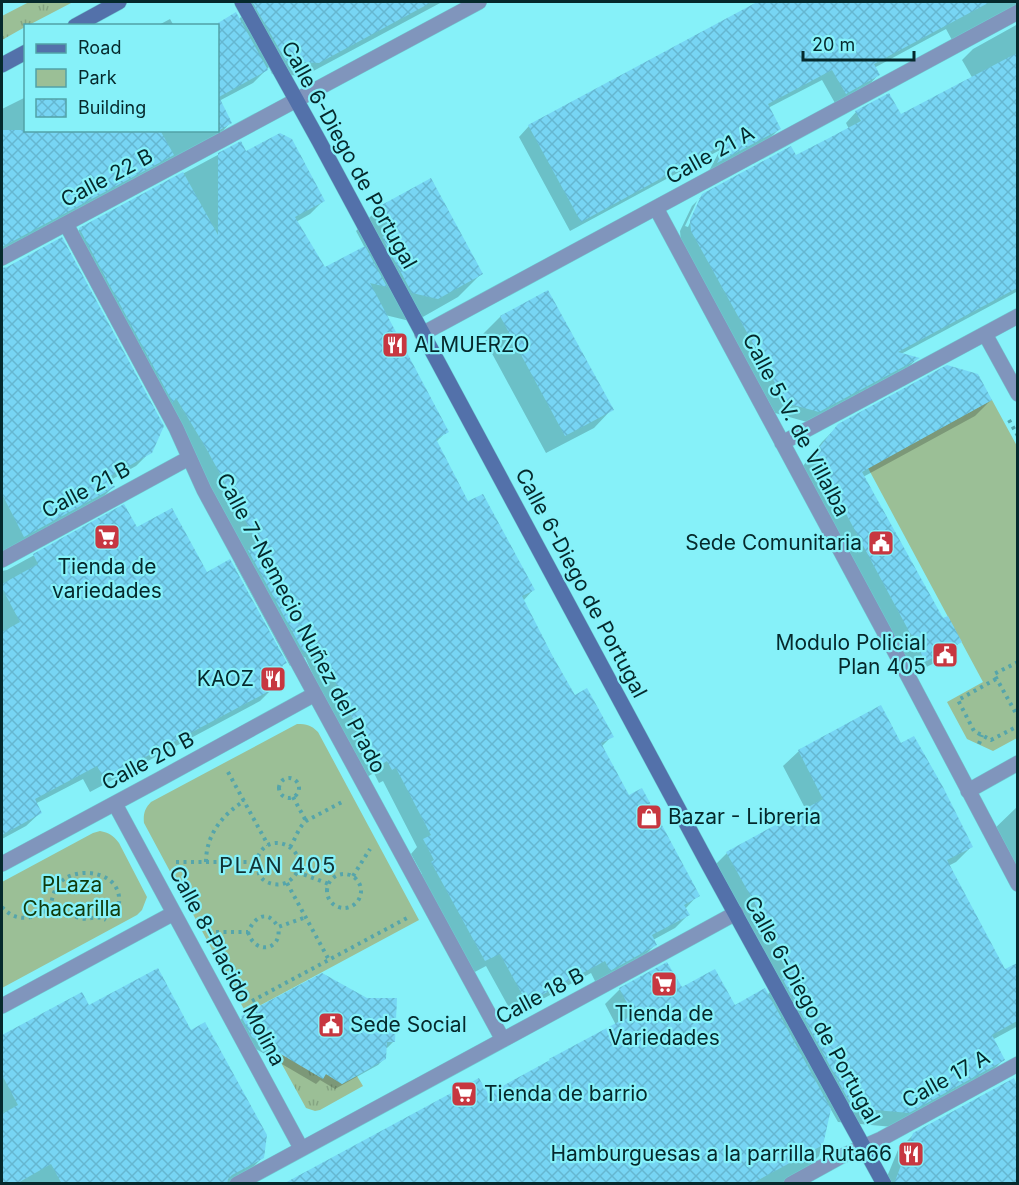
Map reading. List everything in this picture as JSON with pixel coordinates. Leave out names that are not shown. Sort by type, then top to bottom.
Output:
[{"type":"street","points":[[79,24],[119,2]]},
{"type":"street","name":"Calle 6-Diego de Portugal","points":[[242,2],[884,1184]]},
{"type":"street","name":"Calle 22 B","points":[[2,258],[479,2]]},
{"type":"street","name":"Calle 21 A","points":[[422,334],[1017,12]]},
{"type":"street","points":[[2,65],[24,53]]},
{"type":"street","name":"Calle 5-V. de Villalba","points":[[656,208],[926,708],[1017,884]]},
{"type":"street","name":"Calle 7-Nemecio Nuñez del Prado","points":[[66,224],[177,428],[204,490],[503,1040]]},
{"type":"street","points":[[782,443],[1017,316]]},
{"type":"street","points":[[985,334],[1017,394]]},
{"type":"street","name":"Calle 21 B","points":[[2,560],[189,458]]},
{"type":"street","name":"Calle 20 B","points":[[2,864],[315,694]]},
{"type":"street","points":[[968,791],[1017,763]]},
{"type":"street","name":"Calle 8-Placido Molina","points":[[115,804],[301,1148]]},
{"type":"street","points":[[2,1006],[174,913]]},
{"type":"street","name":"Calle 18 B","points":[[237,1184],[735,913]]},
{"type":"street","name":"Calle 17 A","points":[[790,1184],[840,1156],[881,1139],[1017,1064]]},
{"type":"path","points":[[1017,662],[994,674],[1017,717]]},
{"type":"path","points":[[996,679],[958,700],[974,731],[991,740],[1017,726]]},
{"type":"path","points":[[979,744],[982,735]]},
{"type":"path","points":[[226,769],[267,846]]},
{"type":"path","points":[[291,778],[297,781],[299,788],[293,797],[284,797],[280,793],[281,781],[291,778]]},
{"type":"path","points":[[293,797],[306,821]]},
{"type":"path","points":[[206,862],[209,844],[217,826],[229,811],[244,801]]},
{"type":"path","points":[[290,847],[306,821],[346,801]]},
{"type":"path","points":[[281,843],[290,847],[296,852],[299,861],[297,872],[287,883],[274,885],[264,880],[260,876],[256,862],[260,853],[267,846],[281,843]]},
{"type":"path","points":[[352,876],[371,847]]},
{"type":"path","points":[[173,862],[256,862]]},
{"type":"path","points":[[297,872],[329,884]]},
{"type":"path","points":[[50,908],[59,883],[68,876],[90,873],[101,875],[118,891],[120,918]]},
{"type":"path","points":[[347,874],[352,876],[360,884],[358,900],[355,904],[344,908],[339,906],[330,900],[329,884],[336,876],[347,874]]},
{"type":"path","points":[[287,883],[329,960]]},
{"type":"path","points":[[2,907],[6,912],[20,918],[34,917],[58,906],[79,919],[101,917],[108,924]]},
{"type":"path","points":[[260,917],[271,919],[278,927],[280,933],[274,944],[269,947],[261,948],[250,939],[248,932],[255,919],[260,917]]},
{"type":"path","points":[[278,927],[306,917]]},
{"type":"path","points":[[249,1003],[410,917]]},
{"type":"path","points":[[211,933],[248,932]]},
{"type":"green space","points":[[29,2],[73,2],[31,24],[24,24],[24,27],[2,40],[2,16]]},
{"type":"green space","points":[[992,400],[1017,446],[1017,738],[993,751],[967,739],[947,702],[983,682],[868,468]]},
{"type":"green space","name":"PLaza Chacarilla","points":[[297,724],[309,725],[318,732],[419,920],[246,1013],[144,823],[144,814],[151,802]]},
{"type":"green space","name":"PLaza Chacarilla","points":[[100,831],[111,835],[119,843],[147,897],[142,910],[137,915],[2,988],[2,882]]},
{"type":"green space","points":[[257,1008],[326,1074],[342,1084],[357,1076],[363,1086],[320,1110],[306,1108],[252,1010]]},
{"type":"building","points":[[432,2],[319,63],[286,61],[253,3]]},
{"type":"building","points":[[757,2],[990,2],[874,64],[880,75],[846,94],[832,70],[768,104],[781,129],[717,163],[728,142],[581,222],[528,125]]},
{"type":"building","points":[[236,12],[268,70],[219,97],[219,24]]},
{"type":"building","points":[[1017,53],[1017,288],[898,352],[920,358],[819,412],[786,403],[691,231],[690,220],[702,194],[791,146],[796,155],[861,121],[855,111],[889,93],[901,114]]},
{"type":"building","points":[[219,97],[232,123],[219,130]]},
{"type":"building","points":[[2,130],[161,132],[174,155],[2,247]]},
{"type":"building","points":[[280,133],[292,139],[325,201],[295,217],[325,267],[365,246],[387,287],[370,283],[449,432],[436,439],[468,501],[483,494],[535,590],[522,596],[552,655],[575,695],[587,688],[614,737],[601,743],[629,795],[642,788],[700,896],[684,905],[690,915],[652,935],[657,945],[610,971],[605,961],[527,1003],[500,954],[485,961],[431,862],[434,860],[423,839],[431,835],[396,768],[392,770],[387,761],[379,766],[347,708],[319,645],[304,653],[248,550],[258,544],[176,398],[173,403],[79,228],[183,172],[218,235],[218,153],[241,141],[246,151]]},
{"type":"building","points":[[431,178],[483,274],[438,299],[412,293],[382,237],[392,232],[378,207]]},
{"type":"building","points":[[62,237],[164,426],[152,453],[109,477],[115,487],[24,537],[2,494],[2,268]]},
{"type":"building","points":[[548,290],[614,410],[565,436],[500,316]]},
{"type":"building","points":[[947,365],[978,374],[992,400],[862,472],[943,618],[948,616],[962,642],[925,662],[913,635],[814,454],[838,424]]},
{"type":"building","points":[[124,504],[137,527],[172,508],[207,572],[230,559],[287,663],[283,665],[275,688],[104,779],[97,766],[35,799],[42,813],[2,835],[2,632],[20,622],[2,584],[38,564],[33,554]]},
{"type":"building","points":[[881,705],[901,743],[914,736],[943,787],[973,847],[947,860],[1005,969],[1017,963],[1017,1021],[992,1035],[1005,1060],[909,1113],[853,1108],[782,978],[793,972],[726,852],[823,799],[798,750]]},
{"type":"building","points":[[667,962],[682,987],[715,969],[735,1005],[765,988],[831,1109],[823,1145],[751,1184],[283,1184],[479,1078],[488,1094],[633,1014],[619,988]]},
{"type":"building","points":[[158,968],[191,1030],[205,1022],[267,1135],[264,1158],[232,1175],[227,1184],[62,1184],[51,1164],[16,1184],[2,1184],[2,1114],[18,1105],[2,1075],[2,1035],[82,992],[89,1005]]},
{"type":"building","name":"Sede Social","points":[[322,973],[367,998],[397,998],[395,1042],[387,1042],[386,1059],[342,1084],[326,1074],[323,1079],[252,1037],[241,1016]]},
{"type":"building","points":[[1014,1078],[1017,1085],[1017,1184],[894,1184],[913,1133]]},
{"type":"place","name":"ALMUERZO","points":[[395,345]]},
{"type":"place","name":"Tienda de variedades","points":[[107,537]]},
{"type":"place","name":"Sede Comunitaria","points":[[881,543]]},
{"type":"place","name":"Modulo Policial Plan 405","points":[[945,655]]},
{"type":"place","name":"KAOZ","points":[[273,679]]},
{"type":"place","name":"Bazar - Libreria","points":[[649,817]]},
{"type":"place","name":"Tienda de Variedades","points":[[664,984]]},
{"type":"place","name":"Sede Social","points":[[331,1025]]},
{"type":"place","name":"Tienda de barrio","points":[[464,1094]]},
{"type":"place","name":"Hamburguesas a la parrilla Ruta66","points":[[911,1154]]},
{"type":"district","name":"PLAN 405","points":[[278,865]]}]
